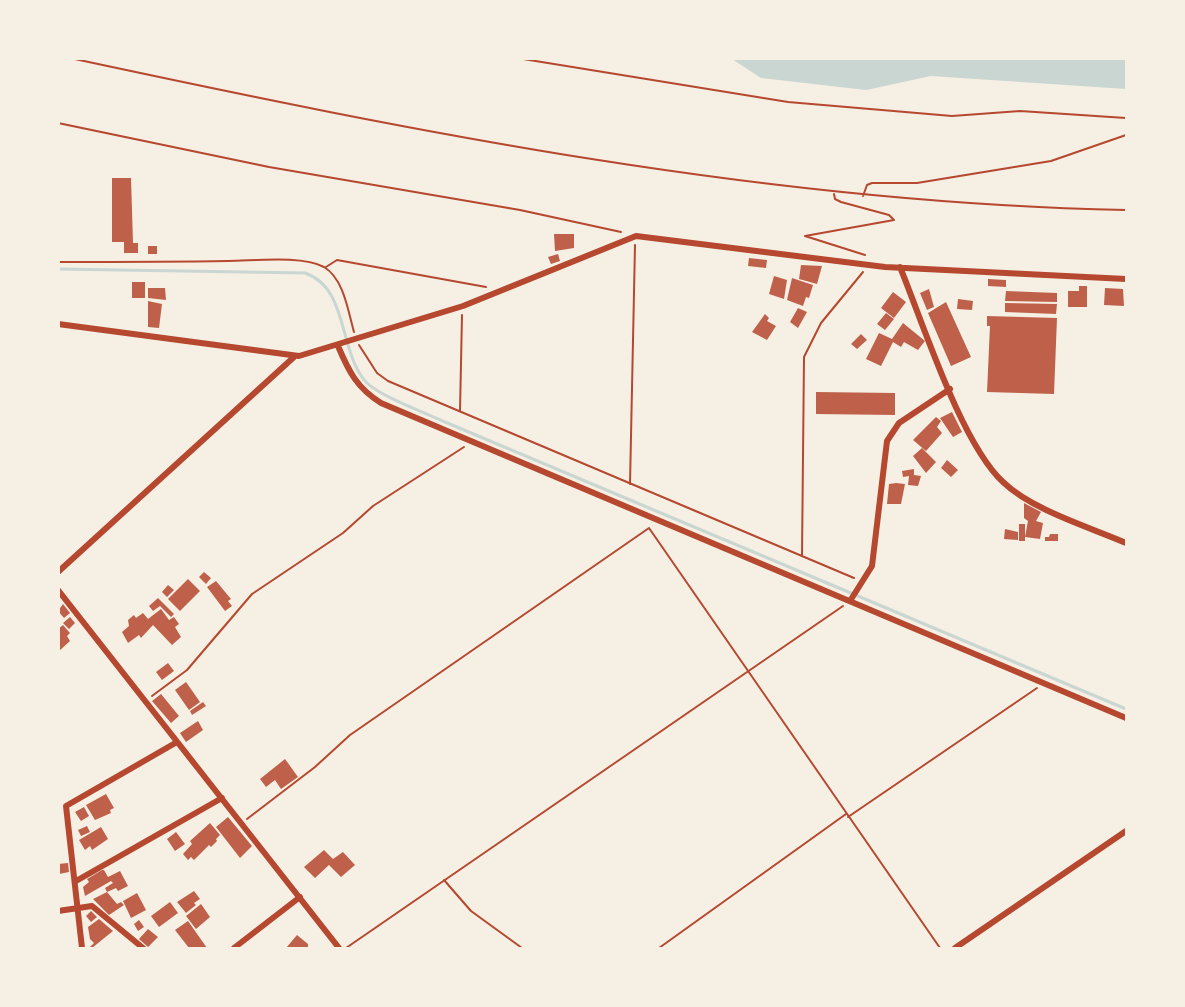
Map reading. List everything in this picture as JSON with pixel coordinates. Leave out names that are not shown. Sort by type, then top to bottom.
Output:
[{"type":"street","points":[[58,324],[178,338],[295,357],[338,346],[463,306],[636,236],[869,265],[1049,277],[1126,279]]},
{"type":"street","points":[[900,267],[970,433],[1002,482],[1048,510],[1126,543]]},
{"type":"street","points":[[338,346],[350,375],[368,395],[472,441],[852,599],[1043,684],[1126,718]]},
{"type":"street","points":[[58,572],[295,357]]},
{"type":"street","points":[[852,599],[872,566],[887,441],[899,423],[950,389]]},
{"type":"street","points":[[58,590],[339,948]]},
{"type":"street","points":[[82,948],[66,806],[177,742]]},
{"type":"street","points":[[76,881],[222,798]]},
{"type":"street","points":[[955,948],[1126,831]]},
{"type":"street","points":[[234,948],[300,897]]},
{"type":"street","points":[[58,911],[79,907],[96,909],[143,948]]},
{"type":"path","points":[[70,58],[494,144],[691,176],[834,194],[1126,210]]},
{"type":"path","points":[[517,58],[788,102],[952,116],[1020,111],[1126,117]]},
{"type":"path","points":[[58,123],[268,167],[520,210],[636,236],[630,484]]},
{"type":"path","points":[[863,196],[867,185],[872,183],[917,183],[1051,161],[1126,135]]},
{"type":"path","points":[[834,194],[835,199],[841,202],[889,215],[894,220],[806,236],[873,257]]},
{"type":"path","points":[[325,268],[337,260],[504,291]]},
{"type":"path","points":[[58,262],[266,261],[306,262],[325,268],[342,291],[357,340],[367,361],[388,381],[802,556],[862,584]]},
{"type":"path","points":[[802,556],[804,357],[821,323],[869,265]]},
{"type":"path","points":[[460,411],[463,306]]},
{"type":"path","points":[[145,701],[187,670],[252,594],[344,533],[373,506],[472,441]]},
{"type":"path","points":[[242,823],[315,767],[350,735],[649,528],[940,948]]},
{"type":"path","points":[[346,948],[852,599]]},
{"type":"path","points":[[659,948],[847,816],[1043,684]]},
{"type":"path","points":[[444,880],[471,911],[522,948]]},
{"type":"shaded area","points":[[732,59],[1126,59],[1126,89],[931,76],[866,90],[761,78]]},
{"type":"building","points":[[112,178],[131,178],[133,243],[138,243],[138,253],[124,253],[124,242],[112,242]]},
{"type":"building","points":[[554,234],[574,234],[574,248],[555,251]]},
{"type":"building","points":[[148,246],[157,246],[157,254],[148,254]]},
{"type":"building","points":[[558,254],[560,261],[551,264],[548,257]]},
{"type":"building","points":[[749,258],[767,260],[766,268],[748,266]]},
{"type":"building","points":[[801,265],[822,266],[817,284],[799,279]]},
{"type":"building","points":[[774,276],[787,280],[784,299],[769,294]]},
{"type":"building","points":[[792,278],[813,285],[809,298],[806,297],[803,306],[787,300]]},
{"type":"building","points":[[988,279],[1006,280],[1006,287],[988,286]]},
{"type":"building","points":[[132,282],[145,282],[145,298],[132,298]]},
{"type":"building","points":[[1079,286],[1087,286],[1087,307],[1068,307],[1068,291],[1079,291]]},
{"type":"building","points":[[148,288],[165,288],[166,300],[148,298]]},
{"type":"building","points":[[1105,288],[1123,289],[1124,306],[1104,305]]},
{"type":"building","points":[[929,289],[934,307],[927,310],[920,293]]},
{"type":"building","points":[[1006,291],[1057,293],[1057,302],[1005,301]]},
{"type":"building","points":[[893,292],[906,302],[894,318],[881,308]]},
{"type":"building","points":[[958,299],[973,301],[972,310],[957,309]]},
{"type":"building","points":[[148,301],[162,304],[159,328],[148,327]]},
{"type":"building","points":[[946,302],[971,357],[951,366],[928,313]]},
{"type":"building","points":[[1005,303],[1057,304],[1056,314],[1005,312]]},
{"type":"building","points":[[798,308],[807,312],[798,328],[790,322]]},
{"type":"building","points":[[886,313],[894,319],[885,330],[877,324]]},
{"type":"building","points":[[765,314],[769,318],[767,321],[776,326],[767,340],[752,332]]},
{"type":"building","points":[[987,316],[1057,318],[1054,394],[987,392],[990,326],[987,326]]},
{"type":"building","points":[[903,323],[925,341],[918,350],[904,342],[901,347],[893,342],[881,366],[866,359],[879,333],[892,339]]},
{"type":"building","points":[[861,334],[867,340],[857,349],[851,344]]},
{"type":"building","points":[[816,392],[895,393],[895,415],[816,414]]},
{"type":"building","points":[[952,412],[962,432],[953,437],[940,418]]},
{"type":"building","points":[[936,417],[941,421],[937,427],[942,433],[926,451],[913,440]]},
{"type":"building","points":[[922,448],[936,462],[926,473],[913,456]]},
{"type":"building","points":[[947,460],[958,470],[951,477],[941,468]]},
{"type":"building","points":[[914,469],[914,475],[921,476],[918,486],[908,485],[909,476],[903,477],[902,471]]},
{"type":"building","points":[[889,484],[905,484],[901,504],[887,504]]},
{"type":"building","points":[[1024,503],[1041,512],[1036,521],[1043,523],[1040,539],[1025,537],[1028,521],[1024,518]]},
{"type":"building","points":[[1019,524],[1025,524],[1025,541],[1019,541]]},
{"type":"building","points":[[1005,529],[1018,532],[1018,540],[1004,539]]},
{"type":"building","points":[[1050,534],[1058,534],[1058,541],[1045,541],[1045,537],[1049,537]]},
{"type":"building","points":[[204,572],[211,578],[206,584],[199,577]]},
{"type":"building","points":[[188,579],[200,591],[180,611],[168,599]]},
{"type":"building","points":[[216,581],[231,599],[228,601],[232,606],[225,611],[207,587]]},
{"type":"building","points":[[168,585],[174,590],[167,597],[162,592]]},
{"type":"building","points":[[158,598],[174,614],[171,617],[160,606],[153,611],[149,606]]},
{"type":"building","points":[[63,604],[70,613],[64,618],[58,611]]},
{"type":"building","points":[[161,609],[169,620],[174,617],[179,624],[175,627],[181,637],[172,645],[153,625],[141,638],[139,635],[128,643],[122,632],[129,626],[128,620],[134,615],[136,618],[143,613],[148,619]]},
{"type":"building","points":[[70,617],[75,623],[69,629],[63,623]]},
{"type":"building","points":[[63,625],[70,633],[67,636],[70,641],[58,652],[58,629]]},
{"type":"building","points":[[168,663],[174,671],[162,680],[156,672]]},
{"type":"building","points":[[186,682],[200,702],[189,710],[175,690]]},
{"type":"building","points":[[161,694],[179,716],[171,723],[152,701]]},
{"type":"building","points":[[203,702],[206,706],[192,715],[190,711]]},
{"type":"building","points":[[198,721],[203,730],[186,742],[180,733]]},
{"type":"building","points":[[285,759],[298,777],[281,789],[275,780],[266,787],[260,779]]},
{"type":"building","points":[[106,794],[114,808],[110,810],[111,813],[95,820],[86,805]]},
{"type":"building","points":[[84,807],[89,816],[81,821],[75,812]]},
{"type":"building","points":[[228,817],[252,846],[240,858],[216,827]]},
{"type":"building","points":[[210,823],[220,835],[217,841],[211,847],[209,845],[194,860],[191,857],[188,860],[183,854],[192,844],[190,841]]},
{"type":"building","points":[[87,826],[90,832],[81,836],[78,830]]},
{"type":"building","points":[[101,827],[108,839],[92,850],[90,846],[85,850],[79,840]]},
{"type":"building","points":[[176,832],[185,844],[175,851],[167,839]]},
{"type":"building","points":[[324,850],[333,859],[343,852],[355,865],[341,877],[329,865],[315,878],[304,867]]},
{"type":"building","points":[[68,863],[69,872],[59,874],[58,864]]},
{"type":"building","points":[[102,870],[108,877],[120,871],[128,886],[118,891],[116,888],[107,892],[105,888],[113,883],[111,881],[85,896],[83,887],[89,882],[87,879]]},
{"type":"building","points":[[194,891],[200,899],[186,913],[177,902]]},
{"type":"building","points":[[107,892],[117,904],[121,902],[124,905],[109,915],[93,899]]},
{"type":"building","points":[[137,893],[146,910],[131,918],[123,901]]},
{"type":"building","points":[[170,902],[178,913],[159,927],[151,916]]},
{"type":"building","points":[[201,904],[210,917],[196,929],[186,916]]},
{"type":"building","points":[[91,911],[97,917],[91,922],[86,916]]},
{"type":"building","points":[[99,919],[113,931],[92,948],[90,947],[94,943],[90,939],[88,927]]},
{"type":"building","points":[[139,920],[144,927],[138,931],[134,924]]},
{"type":"building","points":[[188,921],[207,948],[189,948],[175,930]]},
{"type":"building","points":[[148,929],[158,937],[148,947],[139,939]]},
{"type":"building","points":[[297,935],[308,944],[308,947],[286,948]]},
{"type":"waterway","points":[[58,269],[305,273],[319,281],[329,292],[342,322],[357,369],[366,382],[381,393],[1126,709]]}]
